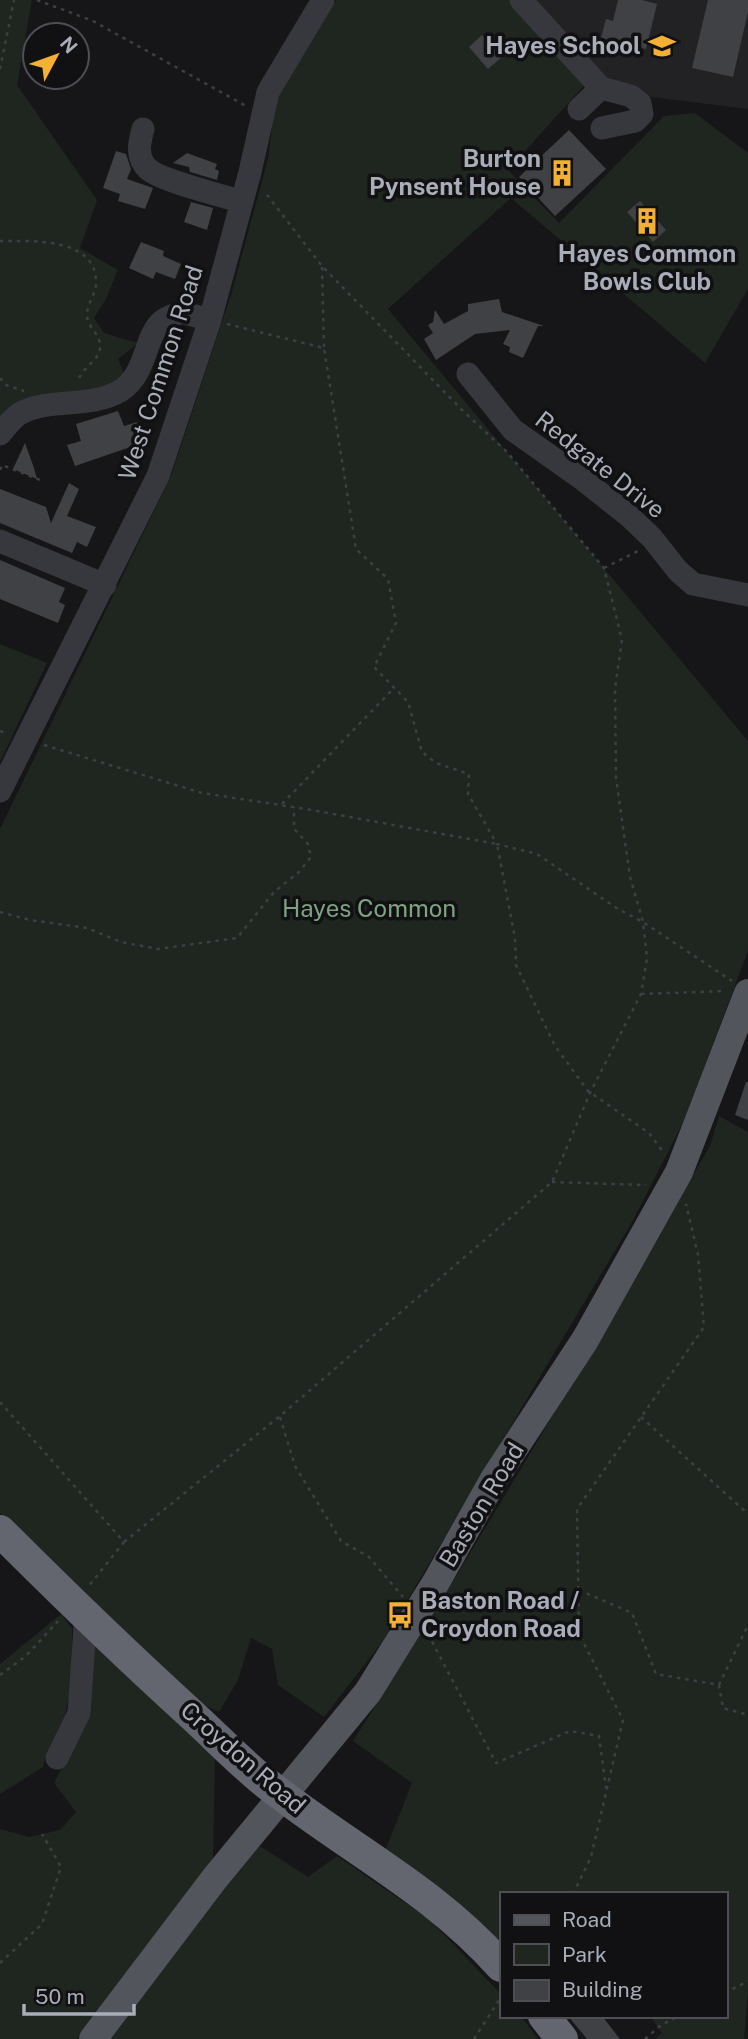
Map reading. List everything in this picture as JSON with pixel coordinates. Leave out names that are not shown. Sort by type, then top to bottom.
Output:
[{"type":"highway","name":"Croydon Road","points":[[0,1531],[81,1612],[252,1771],[284,1797],[430,1898],[463,1926],[500,1965]]},
{"type":"highway","points":[[546,2018],[562,2039]]},
{"type":"main road","name":"Baston Road","points":[[93,2039],[215,1878],[368,1692],[417,1614],[494,1479],[586,1340],[675,1179],[735,987]]},
{"type":"street","name":"West Common Road","points":[[0,791],[158,476],[210,320],[250,172],[268,92],[323,0]]},
{"type":"street","points":[[521,0],[601,88],[637,98],[642,114],[635,121],[602,128]]},
{"type":"street","points":[[579,109],[601,88]]},
{"type":"street","points":[[143,129],[138,146],[148,169],[160,176],[242,202]]},
{"type":"street","points":[[0,433],[18,415],[31,409],[104,398],[122,390],[144,361],[149,344],[161,322],[181,312],[210,320]]},
{"type":"street","name":"Redgate Drive","points":[[468,374],[513,430],[620,508],[656,542],[678,571],[693,584],[748,595]]},
{"type":"street","points":[[0,541],[105,585]]},
{"type":"street","points":[[57,1758],[79,1713],[85,1627],[81,1612]]},
{"type":"path","points":[[0,69],[14,0]]},
{"type":"path","points":[[37,0],[93,21],[261,114]]},
{"type":"path","points":[[0,1675],[81,1612],[124,1542],[280,1416],[552,1182],[590,1093],[641,994],[647,958],[643,922],[630,877],[616,778],[615,688],[622,640],[604,568],[507,452],[461,409],[322,266],[250,172]]},
{"type":"path","points":[[0,242],[68,246],[87,256],[95,274],[96,285],[87,317],[90,327],[99,337],[101,349],[78,378],[78,403]]},
{"type":"path","points":[[322,266],[324,348],[356,549],[388,579],[396,623],[374,667],[408,702],[422,752],[436,764],[469,774],[468,794],[498,844],[515,938],[516,965],[555,1046],[590,1093],[649,1133],[675,1179],[698,1255],[704,1327],[578,1509],[579,1634],[623,1720],[591,1857],[574,1892]]},
{"type":"path","points":[[210,320],[324,348]]},
{"type":"path","points":[[0,470],[2,465],[40,480]]},
{"type":"path","points":[[604,568],[656,542]]},
{"type":"path","points":[[281,805],[394,688]]},
{"type":"path","points":[[0,732],[202,793],[295,807],[498,844],[537,854],[618,909],[643,922],[735,987]]},
{"type":"path","points":[[0,912],[30,920],[86,928],[121,942],[158,949],[237,938],[274,892],[299,872],[311,857],[308,844],[294,829],[295,807]]},
{"type":"path","points":[[641,994],[735,987]]},
{"type":"path","points":[[552,1182],[675,1179]]},
{"type":"path","points":[[0,1402],[124,1542]]},
{"type":"path","points":[[280,1416],[295,1466],[341,1541],[369,1557],[417,1614],[496,1763],[570,1731],[599,1736],[606,1791]]},
{"type":"path","points":[[641,1417],[748,1514]]},
{"type":"path","points":[[579,1590],[632,1613],[656,1674],[719,1685]]},
{"type":"path","points":[[748,1625],[719,1685],[723,1708],[748,1715]]},
{"type":"path","points":[[0,1963],[42,1924],[61,1867],[42,1834]]},
{"type":"path","points":[[727,1992],[748,1982]]},
{"type":"path","points":[[474,2039],[500,1999]]},
{"type":"path","points":[[645,2039],[661,2025],[675,2018]]},
{"type":"shaded area","name":"Hayes School","points":[[534,0],[748,0],[748,109],[619,93]]},
{"type":"green space","points":[[0,0],[32,0],[28,21],[21,21],[21,62],[17,85],[97,200],[80,248],[118,270],[106,299],[94,318],[104,333],[138,343],[118,359],[126,379],[0,422]]},
{"type":"green space","name":"Hayes Common","points":[[336,0],[512,0],[589,80],[508,170],[559,223],[664,116],[695,113],[748,153],[748,289],[705,363],[511,198],[388,309],[748,741],[748,951],[684,1121],[632,1222],[383,1641],[324,1717],[278,1685],[272,1649],[251,1638],[238,1680],[219,1712],[194,1700],[0,1513],[0,829],[171,476],[231,295],[268,159],[276,96]]},
{"type":"green space","points":[[0,644],[47,663],[0,762]]},
{"type":"green space","points":[[719,1116],[748,1132],[748,1990],[744,2039],[655,2039],[662,2033],[651,2018],[727,2018],[727,1892],[500,1892],[500,1956],[385,1851],[412,1783],[353,1741],[490,1520],[710,1146]]},
{"type":"green space","points":[[61,1614],[72,1628],[72,1682],[65,1715],[43,1767],[0,1794],[0,1664]]},
{"type":"green space","points":[[94,1639],[215,1753],[213,1858],[77,2039],[0,2039],[0,1829],[29,1837],[60,1830],[76,1812],[54,1783],[89,1715]]},
{"type":"green space","points":[[260,1846],[308,1877],[337,1856],[429,1919],[500,1993],[500,2018],[522,2018],[538,2039],[109,2039],[232,1875]]},
{"type":"building","points":[[618,0],[642,0],[657,4],[646,49],[601,38],[606,19],[613,21]]},
{"type":"building","points":[[708,0],[748,0],[748,12],[733,77],[692,68]]},
{"type":"building","points":[[482,35],[502,57],[488,69],[469,47]]},
{"type":"building","name":"Burton Pynsent House","points":[[569,130],[606,169],[555,216],[519,177]]},
{"type":"building","points":[[116,151],[126,154],[131,169],[127,179],[153,188],[145,209],[118,201],[120,194],[103,188]]},
{"type":"building","points":[[187,153],[217,164],[217,180],[190,172],[189,167],[173,163]]},
{"type":"building","name":"Hayes Common Bowls Club","points":[[640,201],[666,230],[653,242],[627,212]]},
{"type":"building","points":[[191,202],[213,208],[207,230],[184,222]]},
{"type":"building","points":[[141,242],[164,251],[163,256],[181,264],[175,279],[156,272],[153,279],[129,268]]},
{"type":"building","points":[[499,299],[502,312],[544,326],[538,326],[523,358],[509,352],[510,347],[503,344],[510,330],[475,334],[436,360],[424,339],[433,333],[428,325],[433,322],[435,310],[444,324],[468,311],[468,304]]},
{"type":"building","points":[[118,411],[124,426],[137,422],[145,442],[75,466],[67,445],[81,441],[76,424]]},
{"type":"building","points":[[25,443],[34,468],[37,479],[13,469]]},
{"type":"building","points":[[69,483],[79,489],[67,516],[96,527],[87,547],[77,542],[72,553],[0,523],[0,489],[46,507],[51,523]]},
{"type":"building","points":[[0,560],[65,588],[59,602],[65,605],[58,623],[0,599]]},
{"type":"building","points":[[748,1082],[748,1120],[735,1115]]},
{"type":"building","points":[[570,2018],[604,2018],[620,2039],[587,2039]]},
{"type":"place","name":"Hayes School","points":[[662,46]]},
{"type":"place","name":"Burton Pynsent House","points":[[562,173]]},
{"type":"place","name":"Hayes Common Bowls Club","points":[[647,221]]},
{"type":"place","name":"Baston Road / Croydon Road","points":[[400,1615]]}]
